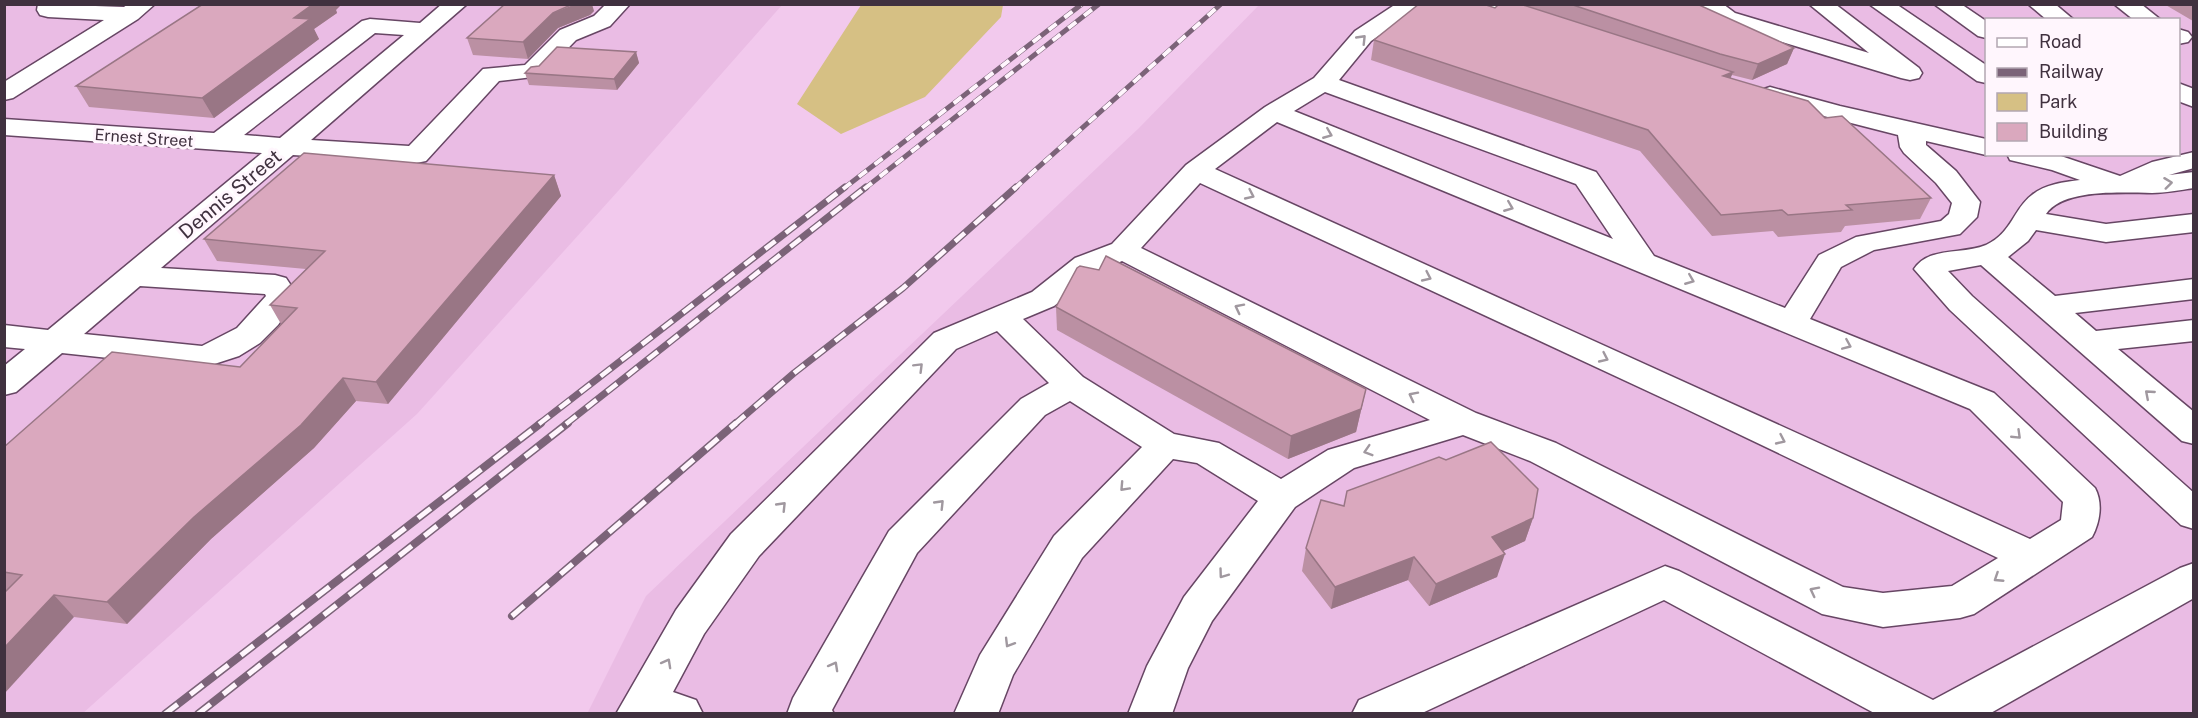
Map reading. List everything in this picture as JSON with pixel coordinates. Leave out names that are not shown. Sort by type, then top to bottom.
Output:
[{"type":"street","points":[[49,4],[48,10],[137,9]]},
{"type":"street","name":"Dennis Street","points":[[4,384],[456,4]]},
{"type":"street","name":"Ernest Street","points":[[4,127],[416,155],[492,74],[509,75],[532,71],[568,35],[602,21],[619,4]]},
{"type":"street","points":[[655,710],[690,622],[745,545],[945,341],[1043,299],[1086,265],[1123,250],[1197,171],[1274,112],[1323,83],[1363,36],[1398,12],[1417,4]]},
{"type":"street","points":[[1484,4],[1563,29]]},
{"type":"street","points":[[1707,4],[1727,18],[1771,20]]},
{"type":"street","points":[[1734,4],[1771,20],[1820,46],[1910,73],[1811,8]]},
{"type":"street","points":[[1880,4],[1985,75]]},
{"type":"street","points":[[1945,4],[1985,30]]},
{"type":"street","points":[[2039,4],[2060,18]]},
{"type":"street","points":[[2125,4],[2147,18]]},
{"type":"street","points":[[1811,8],[1867,60]]},
{"type":"street","points":[[4,93],[137,9]]},
{"type":"street","points":[[218,143],[374,16],[425,30]]},
{"type":"street","points":[[1323,83],[1586,178],[1643,262]]},
{"type":"street","points":[[1748,89],[1985,147]]},
{"type":"street","points":[[2180,92],[2193,100]]},
{"type":"street","points":[[1123,250],[1464,422],[1544,452],[1836,602],[1883,610],[1960,602],[2079,527],[2082,498],[1982,401],[1274,112]]},
{"type":"street","points":[[1792,322],[1830,261],[1866,243],[1934,233],[1950,228],[1963,217],[1966,202],[1946,177],[1913,147],[1911,130]]},
{"type":"street","points":[[2028,156],[2126,183],[2144,174],[2193,160]]},
{"type":"street","points":[[1197,171],[2032,557]]},
{"type":"street","points":[[2193,180],[2152,185],[2126,183],[2064,190],[2041,201],[2018,235],[1996,251],[1967,260],[1942,262],[1929,269],[1976,316],[2193,515]]},
{"type":"street","points":[[2028,220],[2106,233],[2193,223]]},
{"type":"street","points":[[1986,255],[2193,432]]},
{"type":"street","points":[[4,336],[202,357],[220,353],[240,342],[271,315],[282,296],[275,285],[132,276]]},
{"type":"street","points":[[2047,307],[2193,289]]},
{"type":"street","points":[[1002,317],[1071,385],[1164,445],[1206,452],[1282,497]]},
{"type":"street","points":[[2089,342],[2193,330]]},
{"type":"street","points":[[808,713],[903,542],[1033,407],[1071,385]]},
{"type":"street","points":[[1150,714],[1168,666],[1198,609],[1282,497],[1341,459],[1464,422]]},
{"type":"street","points":[[976,714],[995,668],[1068,547],[1164,445]]},
{"type":"street","points":[[1948,714],[2193,579]]},
{"type":"street","points":[[1374,714],[1665,582],[1918,714]]},
{"type":"shaded area","points":[[4,5],[782,5],[417,414],[82,714],[5,713]]},
{"type":"shaded area","points":[[1259,5],[2025,5],[2048,18],[1985,18],[1985,156],[2180,156],[2180,101],[2193,109],[2193,713],[587,714],[646,596],[1139,128]]},
{"type":"shaded area","points":[[2049,5],[2193,5],[2193,93],[2180,85],[2180,18],[2072,18]]},
{"type":"green space","points":[[861,5],[1003,5],[1001,17],[925,97],[841,134],[797,104]]},
{"type":"building","points":[[203,4],[313,4],[294,18],[310,19],[202,98],[76,86]]},
{"type":"building","points":[[505,4],[573,4],[553,13],[523,42],[467,38]]},
{"type":"building","points":[[1419,4],[1483,4],[1495,8],[1499,4],[1520,4],[1733,72],[1723,76],[1808,101],[1825,118],[1842,116],[1931,198],[1846,205],[1852,210],[1788,215],[1782,210],[1721,215],[1648,130],[1374,40]]},
{"type":"building","points":[[1570,4],[1697,4],[1794,48],[1758,64],[1720,54]]},
{"type":"building","points":[[557,47],[636,52],[614,79],[525,73],[531,67],[539,66]]},
{"type":"building","points":[[304,153],[554,175],[376,382],[343,378],[301,425],[194,517],[107,602],[54,595],[4,648],[4,593],[22,575],[4,572],[4,447],[112,352],[240,367],[297,308],[270,305],[325,251],[204,239]]},
{"type":"building","points":[[1106,256],[1366,389],[1361,409],[1291,436],[1056,307],[1077,268],[1080,266],[1099,270]]},
{"type":"building","points":[[1491,442],[1538,489],[1533,518],[1492,537],[1505,554],[1436,584],[1414,557],[1335,587],[1306,548],[1321,500],[1344,506],[1347,491],[1439,457],[1446,460]]},
{"type":"railway","points":[[843,189],[1082,4]]},
{"type":"railway","points":[[864,189],[1099,4]]},
{"type":"railway","points":[[1014,189],[1221,4]]},
{"type":"railway","points":[[539,424],[845,187]]},
{"type":"railway","points":[[566,424],[866,187]]},
{"type":"railway","points":[[735,424],[794,373],[903,288],[1016,187]]},
{"type":"railway","points":[[165,714],[541,423]]},
{"type":"railway","points":[[198,714],[568,423]]},
{"type":"railway","points":[[512,616],[736,423]]}]
